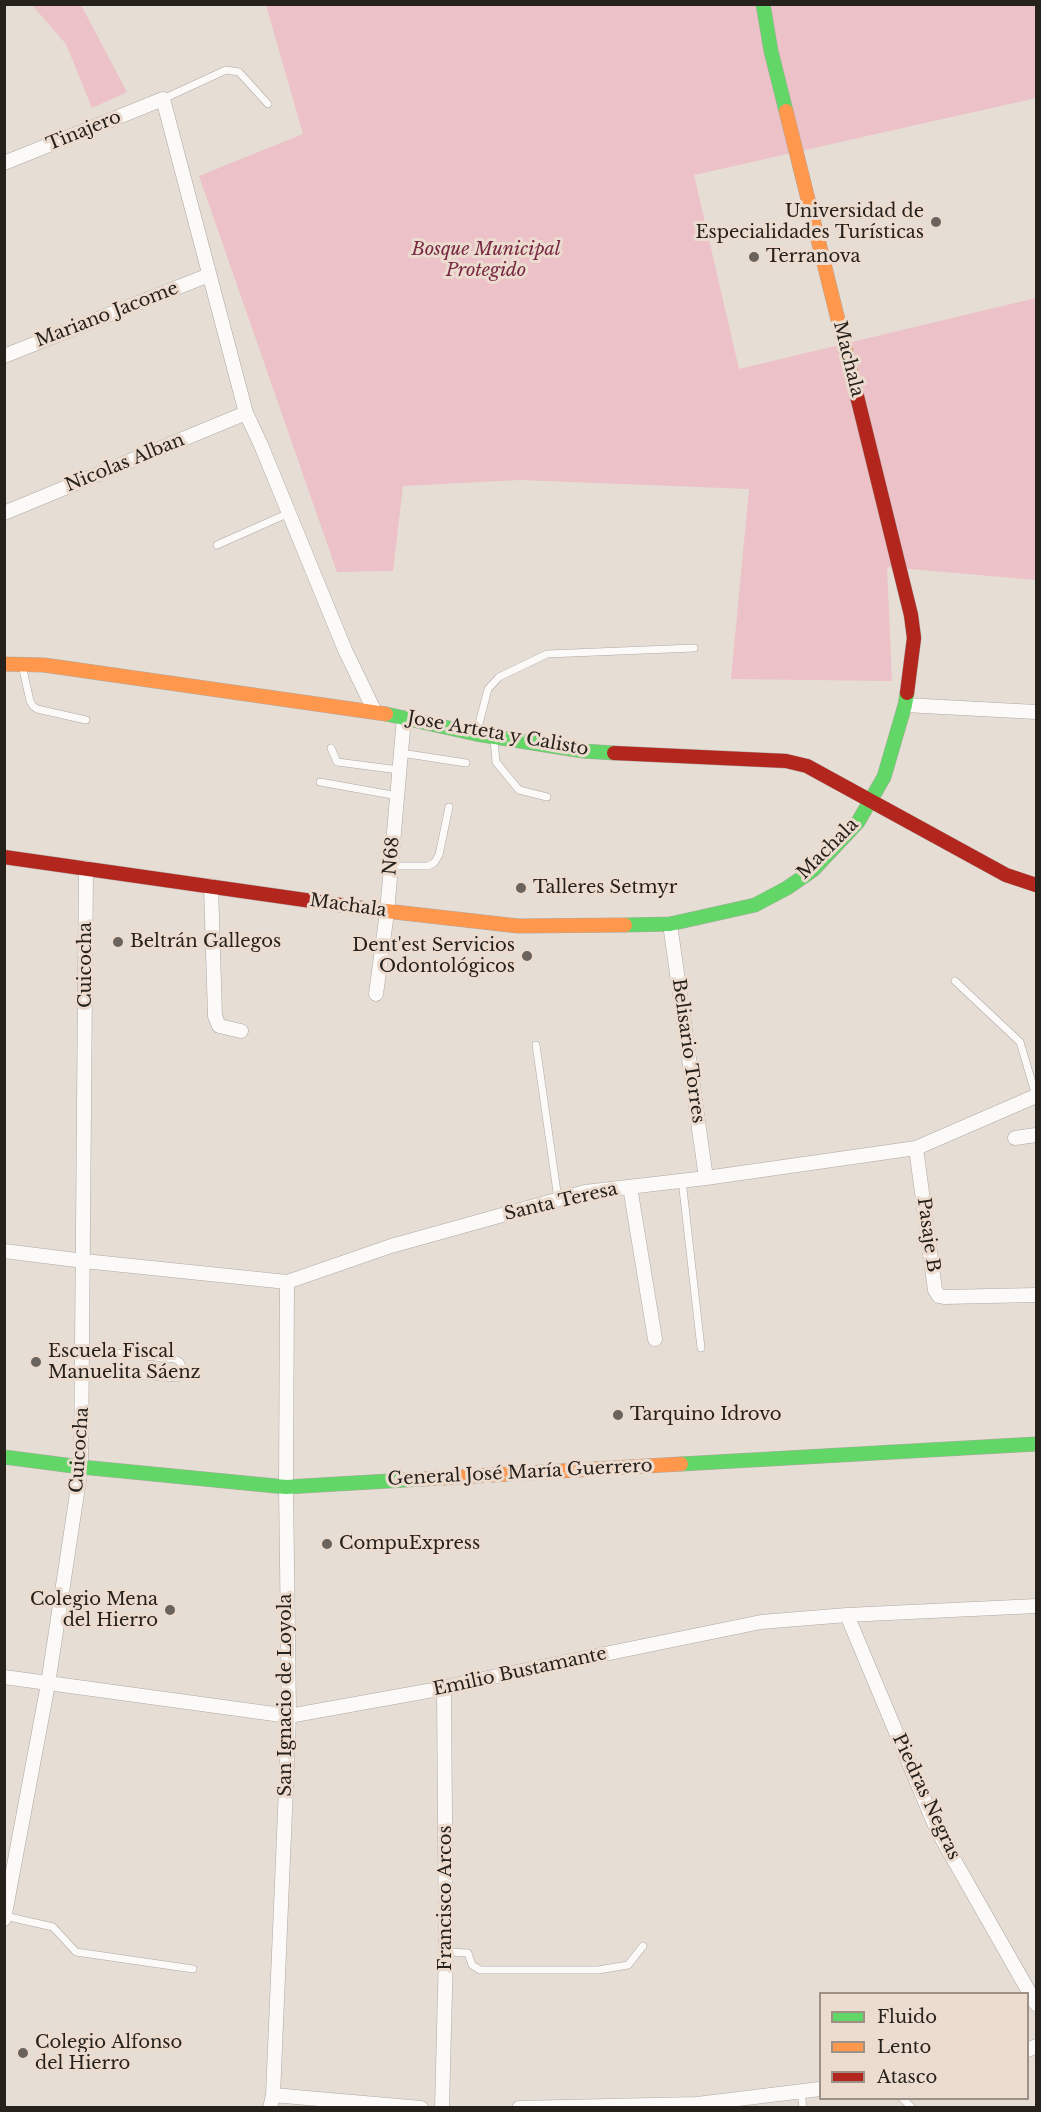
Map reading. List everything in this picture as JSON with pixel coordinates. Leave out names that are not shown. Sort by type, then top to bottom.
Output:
[{"type":"street","name":"Machala","points":[[4,857],[387,912],[518,926],[670,924],[755,905],[787,888],[813,870],[842,841],[858,822],[884,777],[905,705],[914,638],[911,615],[771,51],[763,4]]},
{"type":"street","points":[[163,99],[246,413],[345,650],[375,712]]},
{"type":"street","name":"Tinajero","points":[[4,163],[163,99]]},
{"type":"street","name":"Mariano Jacome","points":[[4,356],[209,275]]},
{"type":"street","name":"Nicolas Alban","points":[[4,513],[246,413]]},
{"type":"street","name":"Jose Arteta y Calisto","points":[[4,664],[22,663],[375,712],[476,734],[583,751],[786,761],[807,766],[1006,875],[1036,885]]},
{"type":"street","points":[[905,705],[1036,712]]},
{"type":"street","name":"N68","points":[[376,994],[392,866],[404,718]]},
{"type":"street","name":"Cuicocha","points":[[5,1918],[48,1684],[81,1467],[84,1372],[86,868]]},
{"type":"street","points":[[212,886],[215,1016],[219,1026],[241,1030]]},
{"type":"street","name":"Belisario Torres","points":[[670,924],[706,1178]]},
{"type":"street","name":"Santa Teresa","points":[[4,1251],[84,1262],[287,1282],[391,1246],[585,1192],[706,1178],[916,1148],[1036,1096]]},
{"type":"street","points":[[1015,1138],[1036,1135]]},
{"type":"street","name":"Pasaje B","points":[[916,1148],[935,1290],[939,1296],[1036,1295]]},
{"type":"street","points":[[630,1187],[655,1340]]},
{"type":"street","name":"San Ignacio de Loyola","points":[[272,2101],[289,1716],[286,1487],[287,1282]]},
{"type":"street","name":"General José María Guerrero","points":[[4,1457],[286,1487],[1036,1444]]},
{"type":"street","name":"Emilio Bustamante","points":[[4,1677],[289,1716],[444,1689],[468,1682],[761,1622],[847,1615],[1036,1606]]},
{"type":"street","name":"Piedras Negras","points":[[847,1615],[937,1830],[1036,2004]]},
{"type":"street","name":"Francisco Arcos","points":[[442,2108],[446,1952],[444,1689]]},
{"type":"street","points":[[519,2108],[697,2104],[819,2090]]},
{"type":"street","points":[[272,2101],[421,2108]]},
{"type":"lane","points":[[163,99],[226,69],[239,72],[268,104]]},
{"type":"lane","points":[[217,545],[289,513]]},
{"type":"lane","points":[[476,734],[488,689],[499,676],[547,654],[694,648]]},
{"type":"lane","points":[[22,663],[33,706],[86,720]]},
{"type":"lane","points":[[494,737],[496,762],[519,790],[547,797]]},
{"type":"lane","points":[[331,748],[337,762],[399,770]]},
{"type":"lane","points":[[401,753],[466,763]]},
{"type":"lane","points":[[320,782],[398,796]]},
{"type":"lane","points":[[392,866],[428,866],[434,863],[439,855],[449,807]]},
{"type":"lane","points":[[955,981],[1020,1042],[1036,1096]]},
{"type":"lane","points":[[536,1045],[558,1199]]},
{"type":"lane","points":[[682,1180],[701,1348]]},
{"type":"lane","points":[[83,1350],[175,1359],[180,1362],[183,1369],[178,1378],[84,1372]]},
{"type":"lane","points":[[5,1918],[52,1927],[76,1952],[193,1969]]},
{"type":"lane","points":[[446,1952],[468,1953],[472,1965],[480,1970],[598,1970],[628,1965],[643,1946]]},
{"type":"lane","points":[[801,2092],[803,2108]]},
{"type":"green space","points":[[32,5],[81,5],[127,92],[92,108],[66,44]]},
{"type":"green space","name":"Bosque Municipal Protegido","points":[[266,5],[1036,5],[1036,98],[694,175],[739,369],[1036,298],[1036,580],[887,567],[892,681],[731,679],[749,489],[520,480],[403,486],[393,571],[337,572],[199,176],[303,134]]},
{"type":"traffic: fast","points":[[763,4],[771,51],[786,111]]},
{"type":"traffic: fast","points":[[625,925],[670,924],[755,905],[787,888],[813,870],[858,822],[884,777],[907,693]]},
{"type":"traffic: fast","points":[[386,714],[476,734],[583,751],[614,753]]},
{"type":"traffic: fast","points":[[681,1464],[1036,1444]]},
{"type":"traffic: fast","points":[[4,1457],[286,1487],[423,1479]]},
{"type":"traffic: slow","points":[[786,111],[855,388]]},
{"type":"traffic: slow","points":[[4,664],[44,665],[386,714]]},
{"type":"traffic: slow","points":[[368,909],[518,926],[625,925]]},
{"type":"traffic: slow","points":[[423,1479],[681,1464]]},
{"type":"traffic: jam","points":[[855,388],[911,615],[914,638],[907,693]]},
{"type":"traffic: jam","points":[[614,753],[786,761],[807,766],[1006,875],[1036,885]]},
{"type":"traffic: jam","points":[[4,857],[368,909]]},
{"type":"place","name":"Universidad de Especialidades Turísticas","points":[[936,222]]},
{"type":"place","name":"Terranova","points":[[754,257]]},
{"type":"place","name":"Talleres Setmyr","points":[[521,888]]},
{"type":"place","name":"Beltrán Gallegos","points":[[118,942]]},
{"type":"place","name":"Dent'est Servicios Odontológicos","points":[[527,956]]},
{"type":"place","name":"Escuela Fiscal Manuelita Sáenz","points":[[36,1362]]},
{"type":"place","name":"Tarquino Idrovo","points":[[618,1415]]},
{"type":"place","name":"CompuExpress","points":[[327,1544]]},
{"type":"place","name":"Colegio Mena del Hierro","points":[[170,1610]]},
{"type":"place","name":"Colegio Alfonso del Hierro","points":[[23,2053]]}]
